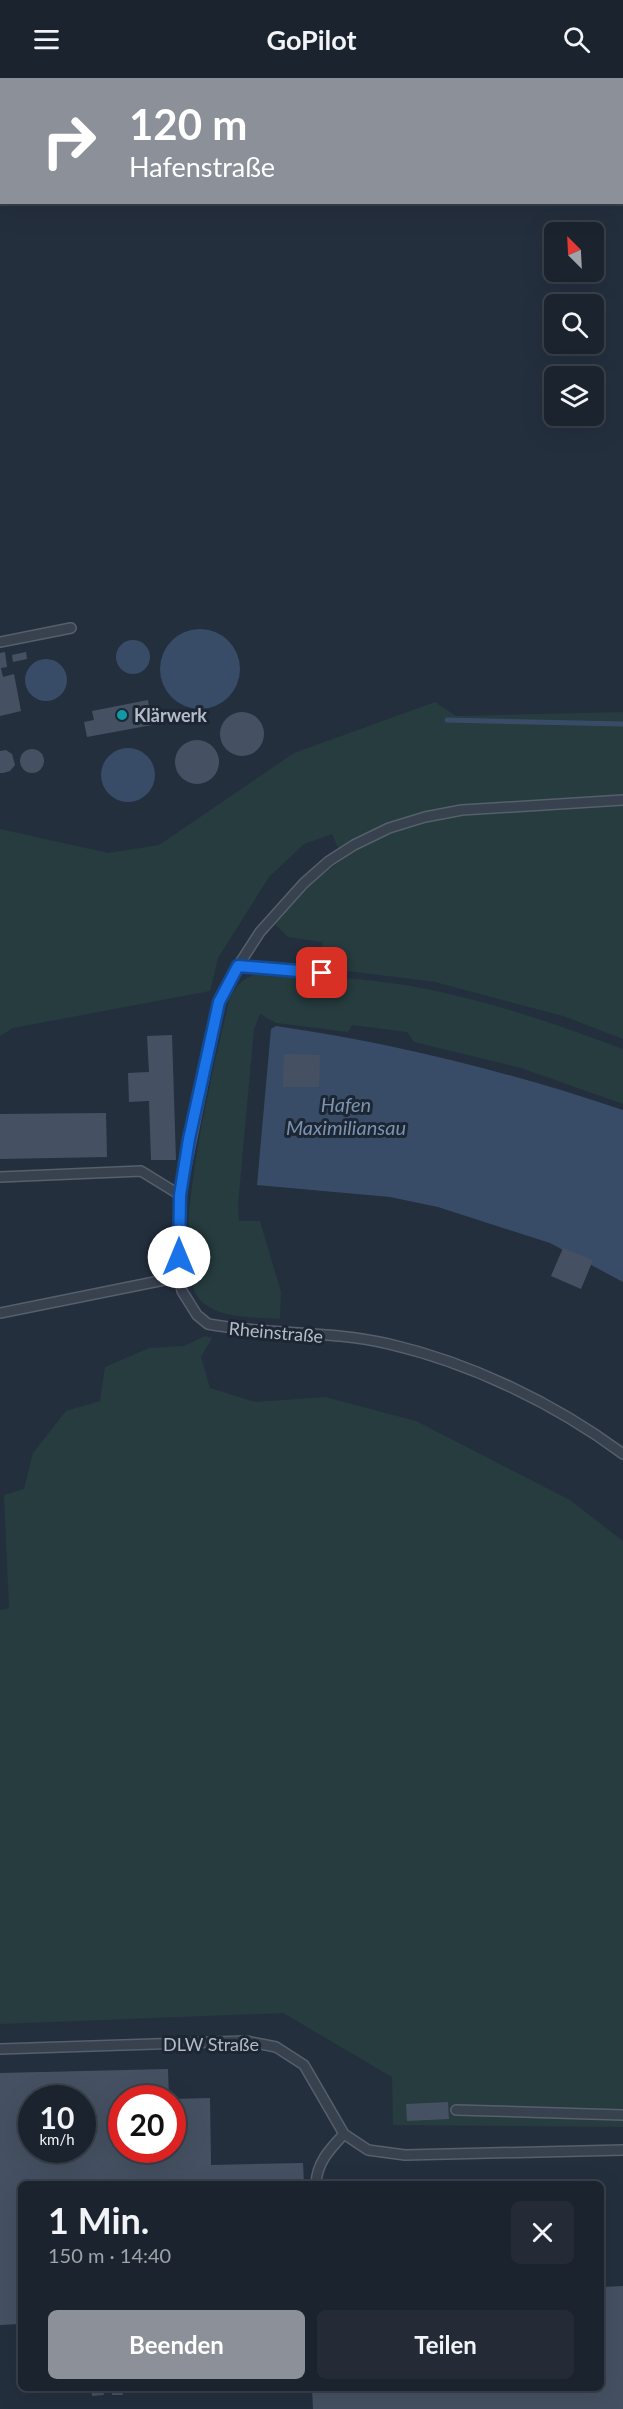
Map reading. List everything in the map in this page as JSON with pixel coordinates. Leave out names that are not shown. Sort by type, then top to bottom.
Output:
[{"type":"lane","points":[[0,642],[71,628]]},
{"type":"lane","name":"Rheinstraße","points":[[623,800],[462,810],[425,817],[389,828],[354,844],[304,883],[260,932],[219,1002],[180,1195],[179,1277],[188,1304],[208,1324],[388,1344],[462,1367],[526,1396],[599,1436],[623,1454]]},
{"type":"lane","points":[[238,966],[322,973]]},
{"type":"lane","points":[[0,1177],[141,1171],[180,1195]]},
{"type":"lane","points":[[0,1313],[179,1277]]},
{"type":"lane","name":"DLW Straße","points":[[0,2049],[246,2041],[285,2051],[304,2065],[344,2134],[368,2150],[405,2156],[623,2150]]},
{"type":"lane","points":[[456,2110],[623,2115]]},
{"type":"lane","points":[[316,2181],[318,2168],[325,2154],[344,2134]]},
{"type":"green space","points":[[435,702],[456,716],[623,712],[623,1039],[563,1016],[435,982],[324,968],[322,942],[288,937],[275,924],[306,887],[343,859],[332,834],[304,844],[269,877],[218,958],[210,991],[13,1028],[0,1036],[0,829],[108,853],[159,845],[294,753]]},
{"type":"green space","points":[[261,973],[364,980],[427,989],[512,1011],[596,1039],[623,1049],[623,1104],[521,1068],[414,1042],[407,1032],[352,1025],[348,1032],[276,1023],[260,1014],[254,1029],[238,1204],[239,1221],[260,1221],[281,1292],[280,1319],[238,1316],[218,1311],[201,1301],[191,1280],[188,1246],[190,1203],[205,1108],[229,1000],[242,982]]},
{"type":"green space","points":[[205,1336],[212,1338],[201,1357],[210,1388],[255,1402],[325,1397],[416,1421],[570,1500],[623,1541],[623,2127],[393,2125],[392,2077],[283,2013],[0,2024],[0,1610],[9,1608],[4,1495],[24,1489],[33,1453],[66,1411],[100,1401],[105,1367],[149,1348],[184,1346]]},
{"type":"water","points":[[200,629],[215,632],[228,641],[237,654],[240,669],[237,684],[228,697],[215,706],[200,709],[185,706],[172,697],[163,684],[160,669],[163,654],[172,641],[185,632]]},
{"type":"water","points":[[133,640],[145,645],[150,657],[145,669],[133,674],[121,669],[116,657],[121,645]]},
{"type":"water","points":[[46,659],[61,665],[67,680],[61,695],[46,701],[31,695],[25,680],[31,665]]},
{"type":"water","points":[[128,748],[138,750],[147,756],[153,765],[155,775],[153,785],[147,794],[138,800],[128,802],[118,800],[109,794],[103,785],[101,775],[103,765],[109,756],[118,750]]},
{"type":"water","name":"Hafen Maximiliansau","points":[[276,1026],[365,1041],[451,1060],[537,1083],[623,1110],[623,1282],[550,1243],[438,1207],[390,1197],[257,1185],[271,1029]]},
{"type":"building","points":[[5,652],[7,667],[1,668],[3,677],[14,674],[21,711],[0,716],[0,653]]},
{"type":"building","points":[[26,652],[27,659],[13,662],[12,655]]},
{"type":"building","name":"Klärwerk","points":[[148,700],[152,725],[87,737],[84,722],[94,720],[92,711]]},
{"type":"building","points":[[242,712],[251,713],[258,718],[263,725],[263,743],[258,750],[251,755],[242,756],[233,755],[226,750],[221,743],[220,734],[221,725],[226,718],[233,713]]},
{"type":"building","points":[[197,740],[212,747],[219,762],[212,777],[197,784],[182,777],[175,762],[182,747]]},
{"type":"building","points":[[32,749],[40,753],[44,761],[40,769],[32,773],[24,769],[20,761],[24,753]]},
{"type":"building","points":[[6,750],[12,754],[15,765],[10,771],[0,773],[0,751]]},
{"type":"building","points":[[172,1035],[176,1160],[151,1160],[149,1101],[129,1102],[128,1073],[149,1072],[147,1036]]},
{"type":"building","points":[[284,1054],[320,1055],[319,1087],[283,1087]]},
{"type":"building","points":[[106,1113],[107,1157],[0,1159],[0,1114]]},
{"type":"building","points":[[563,1248],[593,1260],[581,1289],[551,1276]]},
{"type":"building","points":[[168,2069],[169,2085],[108,2085],[108,2163],[186,2163],[186,2099],[210,2098],[211,2165],[303,2163],[304,2181],[18,2181],[18,2324],[0,2325],[0,2073]]},
{"type":"building","points":[[448,2102],[449,2119],[407,2121],[406,2104]]},
{"type":"building","points":[[623,2286],[623,2409],[313,2409],[312,2391],[604,2391],[604,2287]]},
{"type":"building","points":[[91,2391],[103,2391],[104,2395],[92,2396]]},
{"type":"building","points":[[112,2391],[122,2391],[123,2395],[112,2395]]},
{"type":"waterway","points":[[447,720],[623,724]]},
{"type":"place","name":"Klärwerk","points":[[122,715]]},
{"type":"route","points":[[179,1257],[180,1195],[189,1139],[219,1002],[238,966],[322,973]]}]
